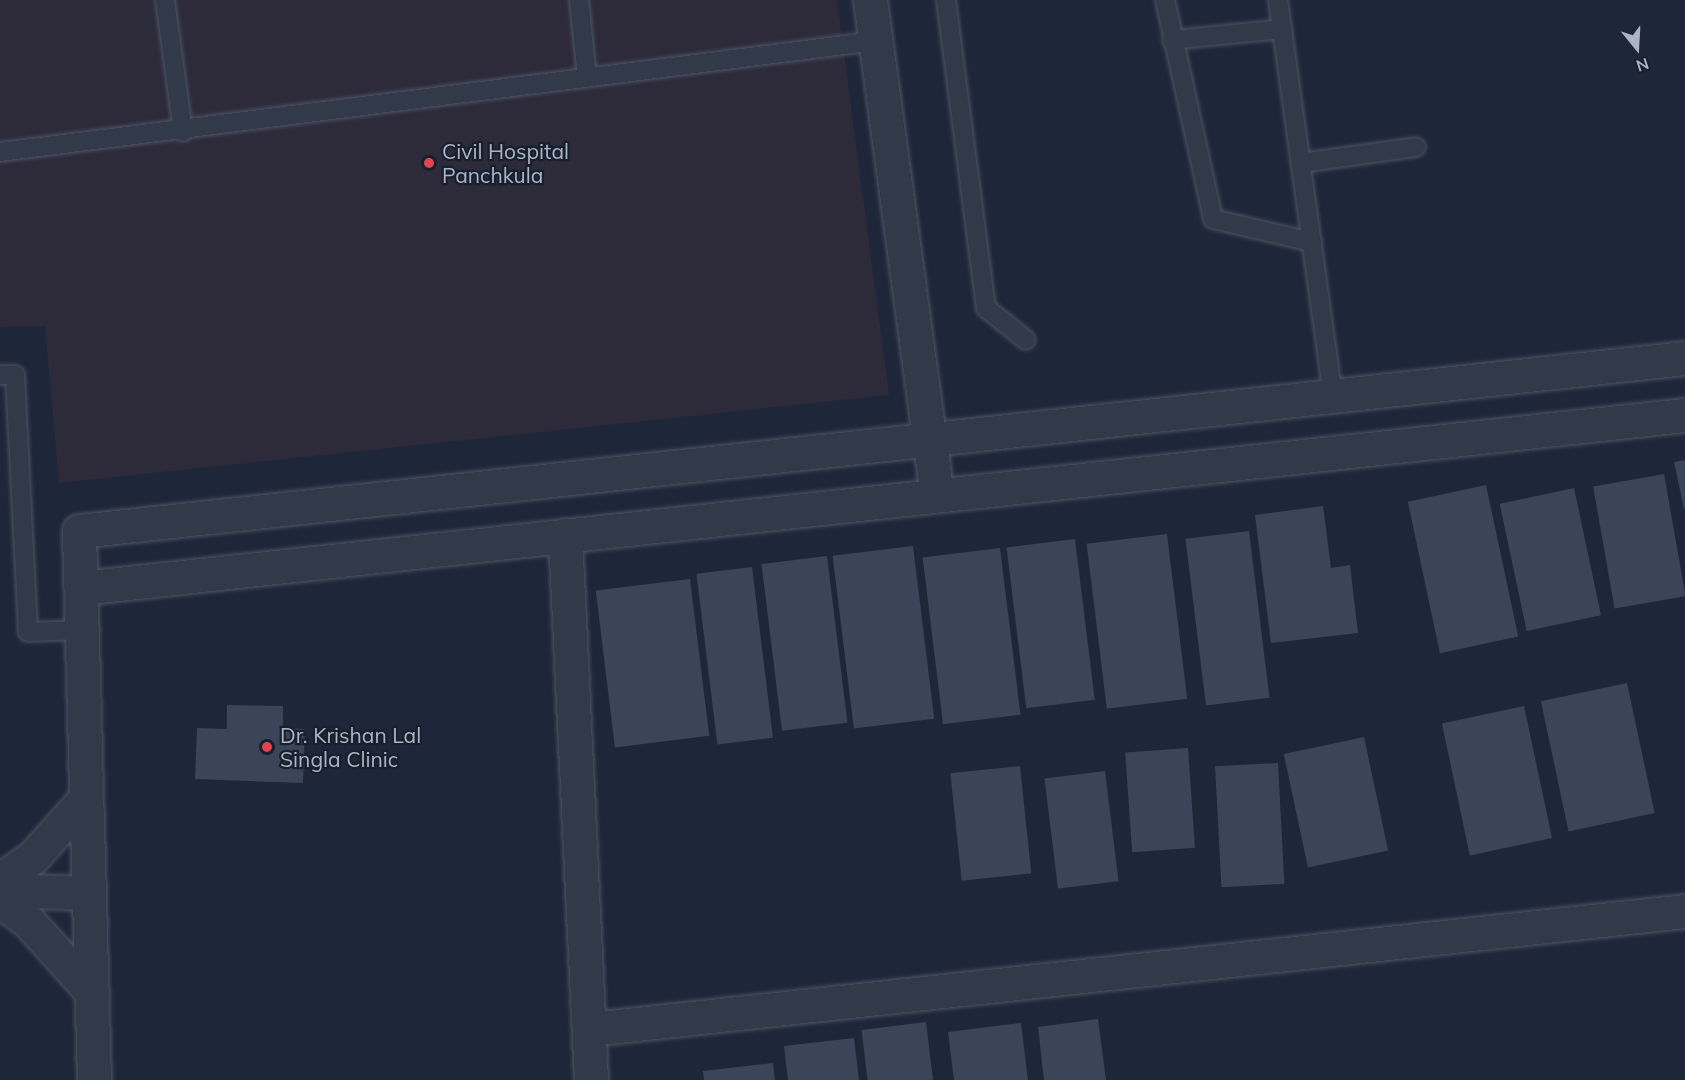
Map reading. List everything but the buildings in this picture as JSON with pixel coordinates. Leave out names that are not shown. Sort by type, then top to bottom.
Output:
[{"type":"street","points":[[870,0],[937,495]]},
{"type":"street","points":[[94,1080],[79,531],[1685,357]]},
{"type":"street","points":[[81,588],[1685,415]]},
{"type":"street","points":[[565,535],[591,1080]]},
{"type":"street","points":[[0,880],[33,856],[86,798]]},
{"type":"street","points":[[0,890],[88,893]]},
{"type":"street","points":[[0,901],[36,929],[92,992]]},
{"type":"street","points":[[590,1029],[1685,911]]},
{"type":"lane","points":[[165,0],[183,132]]},
{"type":"lane","points":[[579,0],[587,78]]},
{"type":"lane","points":[[946,0],[986,308],[1026,340]]},
{"type":"lane","points":[[1165,0],[1213,219],[1312,242]]},
{"type":"lane","points":[[1278,0],[1333,395]]},
{"type":"lane","points":[[1172,40],[1282,29]]},
{"type":"lane","points":[[0,152],[183,132],[876,41]]},
{"type":"lane","points":[[1301,163],[1416,147]]},
{"type":"lane","points":[[0,375],[15,375],[28,632],[82,630]]},
{"type":"shaded area","name":"Civil Hospital Panchkula","points":[[0,0],[837,0],[889,395],[59,483],[45,326],[0,327]]},
{"type":"place","name":"Civil Hospital Panchkula","points":[[429,163]]},
{"type":"place","name":"Dr. Krishan Lal Singla Clinic","points":[[267,747]]}]
